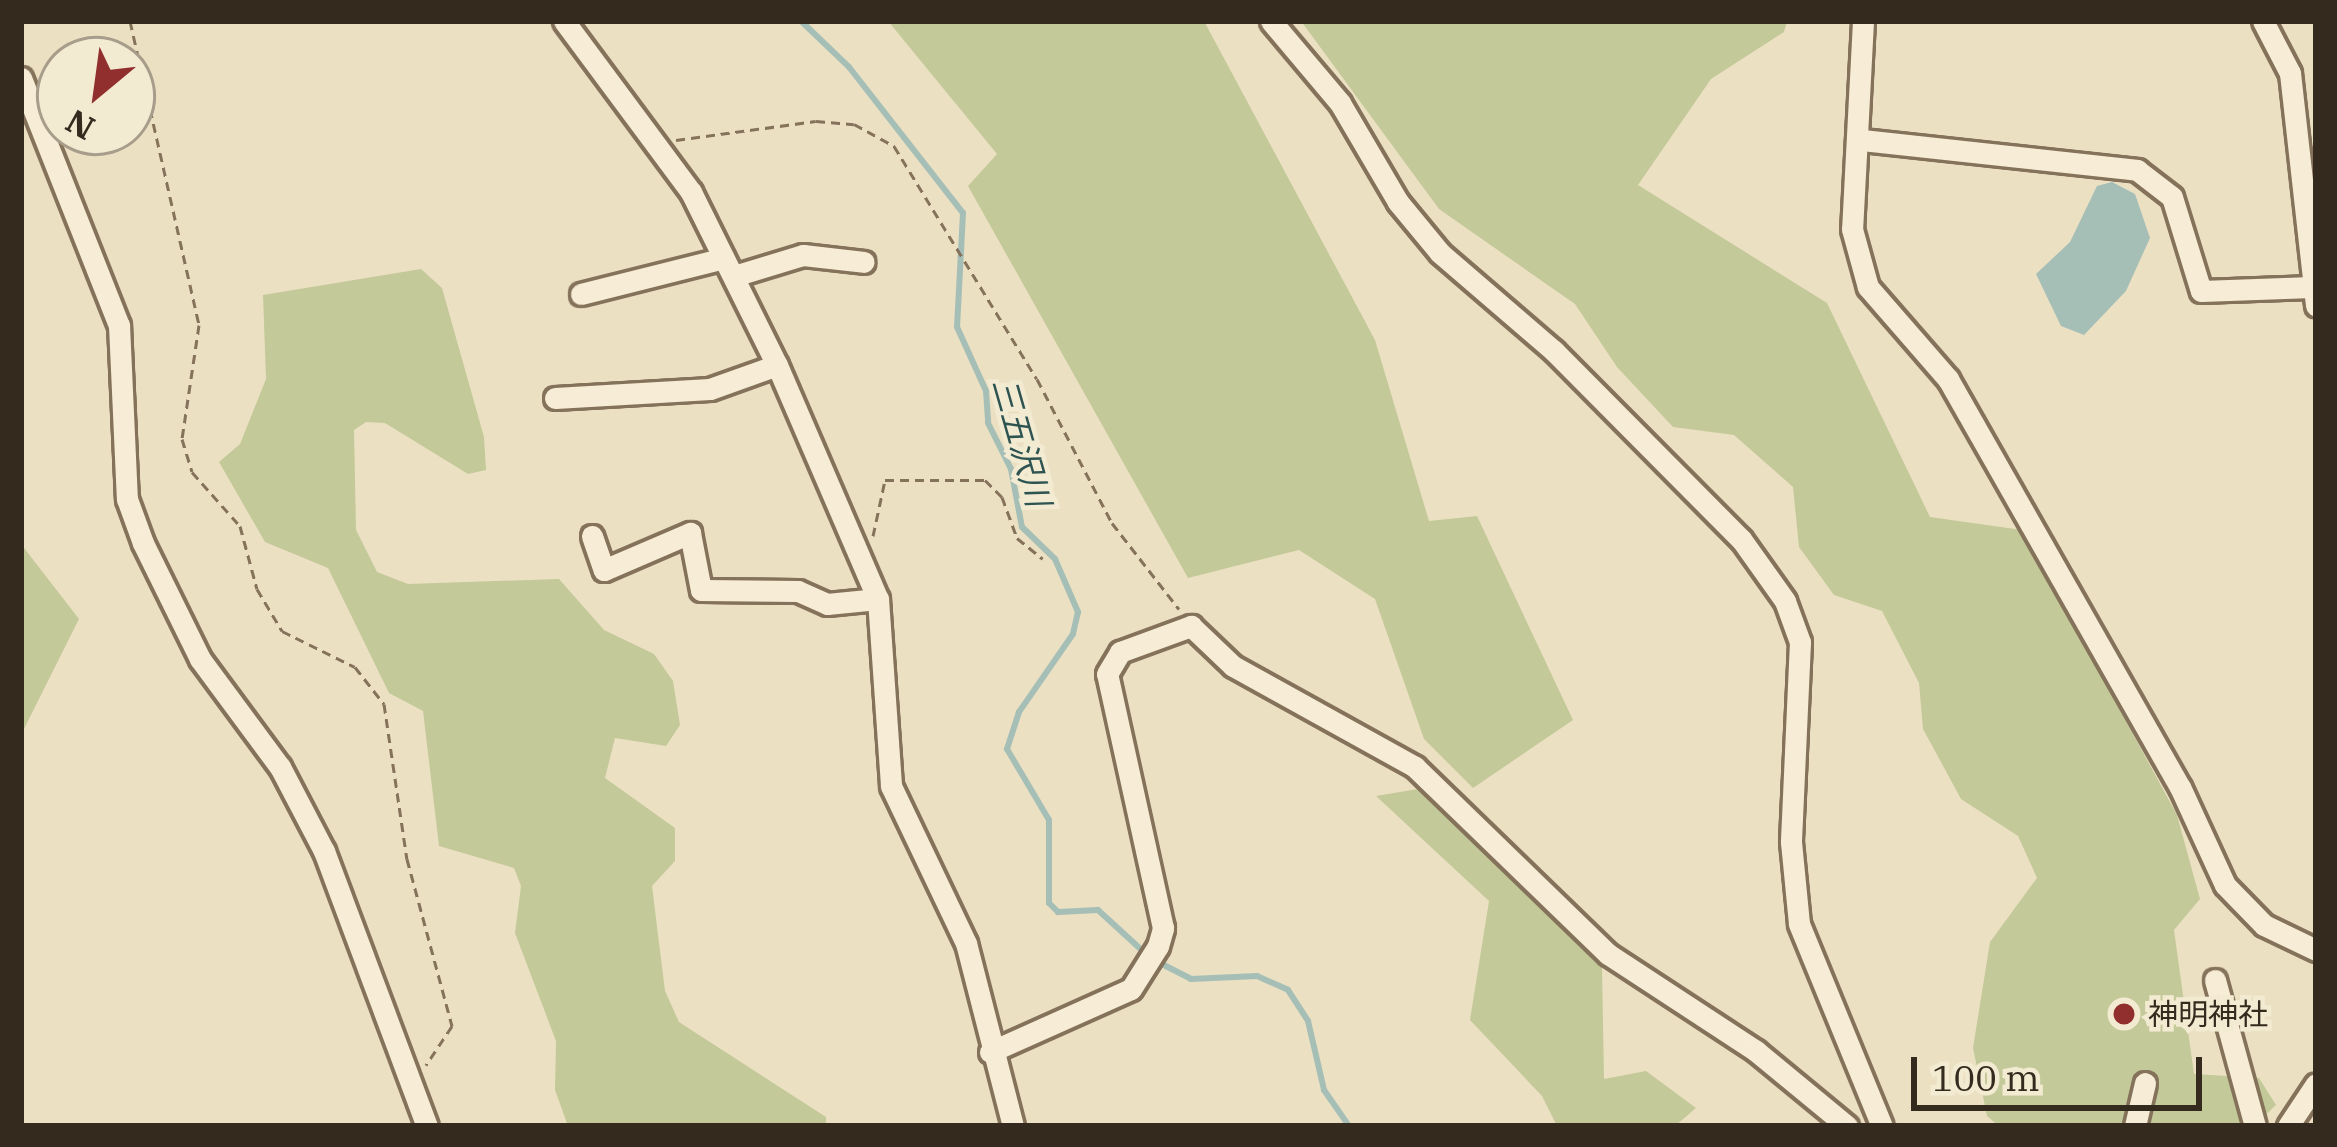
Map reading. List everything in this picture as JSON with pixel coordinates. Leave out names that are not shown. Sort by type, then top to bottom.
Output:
[{"type":"street","points":[[564,21],[657,145],[729,267],[778,365],[878,599],[891,786],[966,943],[990,1052],[1013,1126]]},
{"type":"street","points":[[1270,21],[1340,103],[1398,202],[1440,253],[1554,351],[1726,523],[1785,601],[1800,642],[1791,842],[1798,924],[1882,1126]]},
{"type":"street","points":[[1863,21],[1862,140],[1852,229],[1868,287],[1948,379],[2180,787],[2225,885],[2264,925],[2316,950]]},
{"type":"street","points":[[1862,140],[2137,170],[2172,197],[2201,291],[2314,297],[2290,73],[2263,21]]},
{"type":"street","points":[[21,78],[119,325],[127,499],[143,543],[200,658],[280,766],[324,851],[427,1126]]},
{"type":"street","points":[[581,294],[803,255],[864,262]]},
{"type":"street","points":[[555,398],[710,389],[778,365]]},
{"type":"street","points":[[592,536],[604,570],[690,533],[701,590],[798,591],[827,604],[878,599]]},
{"type":"street","points":[[990,1052],[1118,995],[1146,970],[1158,946],[1162,928],[1107,674],[1120,652],[1191,626],[1233,666],[1415,767],[1609,953],[1756,1052],[1847,1126]]},
{"type":"street","points":[[2215,980],[2255,1126]]},
{"type":"street","points":[[2135,1126],[2145,1083]]},
{"type":"street","points":[[2288,1126],[2316,1084]]},
{"type":"path","points":[[130,21],[199,325],[182,439],[192,472],[241,526],[257,589],[282,632],[356,667],[384,704],[407,859],[452,1026],[407,1082]]},
{"type":"path","points":[[657,145],[720,129],[816,121],[854,124],[894,146],[1037,380],[1112,523],[1191,626]]},
{"type":"path","points":[[864,566],[880,484],[892,479],[985,480],[1002,497],[1017,538],[1043,559]]},
{"type":"green space","points":[[888,21],[1204,21],[1375,340],[1429,521],[1477,516],[1573,720],[1473,788],[1424,739],[1375,599],[1299,550],[1188,578],[968,186],[997,154]]},
{"type":"green space","points":[[1301,21],[1787,21],[1784,32],[1711,79],[1638,185],[1827,303],[1930,517],[2022,530],[2177,815],[2200,899],[2174,930],[2194,1074],[2259,1078],[2276,1105],[2254,1126],[1999,1126],[1987,1116],[1973,1048],[1990,942],[2037,878],[2018,836],[1961,799],[1923,729],[1919,683],[1882,611],[1834,595],[1799,547],[1793,487],[1734,435],[1673,427],[1617,367],[1575,304],[1439,209]]},
{"type":"green space","points":[[421,269],[442,288],[484,437],[486,470],[468,474],[385,423],[366,422],[354,430],[356,530],[377,572],[408,584],[559,579],[604,630],[654,654],[673,681],[680,725],[666,746],[615,738],[605,778],[675,828],[675,861],[652,886],[665,991],[679,1022],[826,1117],[826,1126],[568,1126],[555,1090],[556,1041],[515,933],[521,886],[514,868],[439,846],[423,711],[389,693],[328,568],[265,542],[219,462],[240,444],[266,379],[263,295]]},
{"type":"green space","points":[[21,544],[79,619],[21,735]]},
{"type":"green space","points":[[1418,789],[1602,966],[1604,1079],[1646,1071],[1696,1108],[1675,1126],[1557,1126],[1542,1096],[1470,1020],[1489,901],[1376,796]]},
{"type":"water","points":[[2112,182],[2135,194],[2150,238],[2126,291],[2084,335],[2061,326],[2036,274],[2070,242],[2097,186]]},
{"type":"waterway","name":"三五沢川","points":[[801,21],[849,67],[963,213],[957,327],[986,391],[988,423],[1011,469],[1022,527],[1055,559],[1078,612],[1073,634],[1019,712],[1007,749],[1049,820],[1049,903],[1058,912],[1098,910],[1145,953]]},
{"type":"waterway","name":"三五沢川","points":[[1156,961],[1191,979],[1257,976],[1288,990],[1308,1021],[1324,1090],[1349,1126]]},
{"type":"place","name":"神明神社","points":[[2124,1014]]}]
